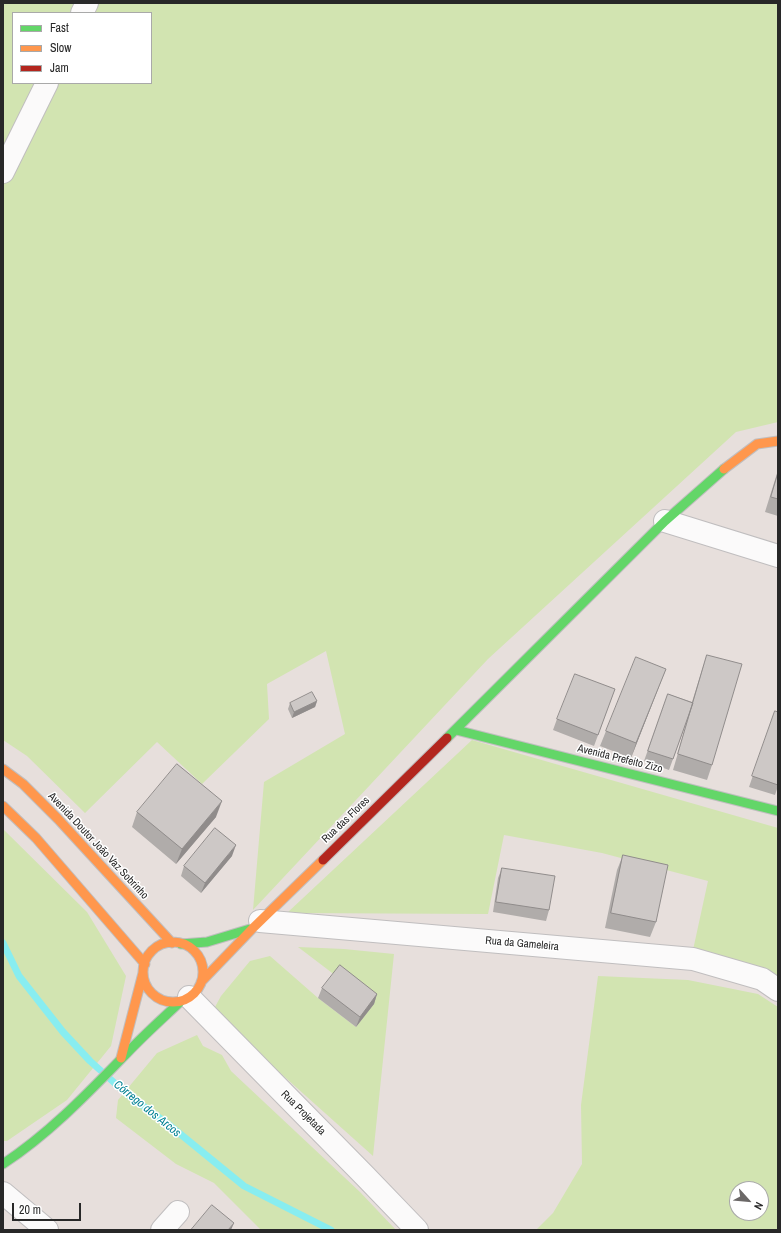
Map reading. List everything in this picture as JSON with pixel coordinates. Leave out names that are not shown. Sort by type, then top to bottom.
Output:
[{"type":"main road","name":"Rua das Flores","points":[[256,924],[456,730],[665,521],[734,460],[757,444],[778,440]]},
{"type":"main road","name":"Avenida Prefeito Zizo","points":[[456,730],[778,811]]},
{"type":"main road","name":"Avenida Doutor João Vaz Sobrinho","points":[[3,768],[23,784],[58,819],[177,943]]},
{"type":"main road","points":[[3,806],[36,838],[144,969],[145,982],[149,990],[162,1000],[172,1002],[190,994],[203,972],[202,963],[197,954],[190,948],[177,943]]},
{"type":"main road","points":[[120,1059],[148,956],[155,949],[163,944],[207,942],[256,924]]},
{"type":"main road","points":[[3,1164],[22,1153],[71,1111],[120,1059],[190,994],[256,924]]},
{"type":"street","points":[[82,12],[87,3]]},
{"type":"street","points":[[3,172],[47,84]]},
{"type":"street","points":[[665,521],[778,556]]},
{"type":"street","name":"Rua da Gameleira","points":[[256,924],[694,959],[762,979],[778,990]]},
{"type":"street","name":"Rua Projetada","points":[[190,994],[417,1230]]},
{"type":"street","points":[[3,1193],[47,1230]]},
{"type":"street","points":[[162,1230],[178,1212]]},
{"type":"green space","points":[[3,3],[778,3],[778,422],[736,432],[488,659],[253,910],[264,782],[345,734],[326,651],[267,684],[269,719],[202,784],[157,742],[85,813],[27,756],[3,740]]},
{"type":"green space","points":[[472,740],[778,828],[778,976],[765,968],[693,950],[708,881],[602,853],[504,835],[488,914],[287,913]]},
{"type":"green space","points":[[3,829],[87,912],[126,976],[111,1046],[67,1100],[7,1141],[3,1141]]},
{"type":"green space","points":[[298,947],[344,949],[394,954],[373,1156],[259,1054],[215,1007],[221,996],[250,961],[270,956],[318,998],[356,1027],[373,1004]]},
{"type":"green space","points":[[598,976],[688,980],[758,994],[778,1007],[778,1230],[536,1230],[553,1213],[582,1164],[581,1105]]},
{"type":"green space","points":[[197,1035],[203,1046],[222,1055],[231,1071],[360,1192],[396,1230],[261,1230],[214,1183],[176,1164],[116,1118],[118,1100],[157,1053]]},
{"type":"building","points":[[778,473],[778,499],[771,497]]},
{"type":"building","points":[[707,655],[742,664],[712,765],[678,754]]},
{"type":"building","points":[[636,657],[666,669],[636,743],[606,731]]},
{"type":"building","points":[[575,674],[615,689],[598,735],[557,719]]},
{"type":"building","points":[[312,692],[317,701],[294,712],[290,703]]},
{"type":"building","points":[[668,694],[693,703],[673,759],[648,751]]},
{"type":"building","points":[[775,711],[778,712],[778,785],[752,776]]},
{"type":"building","points":[[177,764],[222,801],[182,849],[137,812]]},
{"type":"building","points":[[215,828],[236,845],[205,883],[184,866]]},
{"type":"building","points":[[623,855],[668,865],[656,922],[611,913]]},
{"type":"building","points":[[502,868],[555,876],[549,910],[496,902]]},
{"type":"building","points":[[340,965],[377,994],[360,1017],[322,988]]},
{"type":"building","points":[[212,1205],[234,1223],[228,1230],[191,1230]]},
{"type":"waterway","name":"Córrego dos Arcos","points":[[3,943],[19,976],[63,1032],[90,1061],[128,1095],[168,1124],[244,1186],[331,1230]]},
{"type":"traffic: fast","points":[[447,738],[665,521],[724,469]]},
{"type":"traffic: fast","points":[[456,730],[778,811]]},
{"type":"traffic: fast","points":[[181,944],[207,942],[250,929]]},
{"type":"traffic: fast","points":[[3,1164],[53,1126],[180,1002]]},
{"type":"traffic: slow","points":[[724,469],[757,444],[778,441]]},
{"type":"traffic: slow","points":[[3,769],[23,784],[58,819],[172,943]]},
{"type":"traffic: slow","points":[[3,806],[36,838],[145,964]]},
{"type":"traffic: slow","points":[[201,982],[253,928],[323,860]]},
{"type":"traffic: slow","points":[[173,942],[189,947],[194,951],[198,956],[203,972],[198,988],[194,993],[189,997],[173,1002],[157,997],[152,993],[148,988],[143,972],[148,956],[152,951],[157,947],[173,942]]},
{"type":"traffic: slow","points":[[121,1058],[143,973]]},
{"type":"traffic: jam","points":[[323,860],[447,738]]}]
